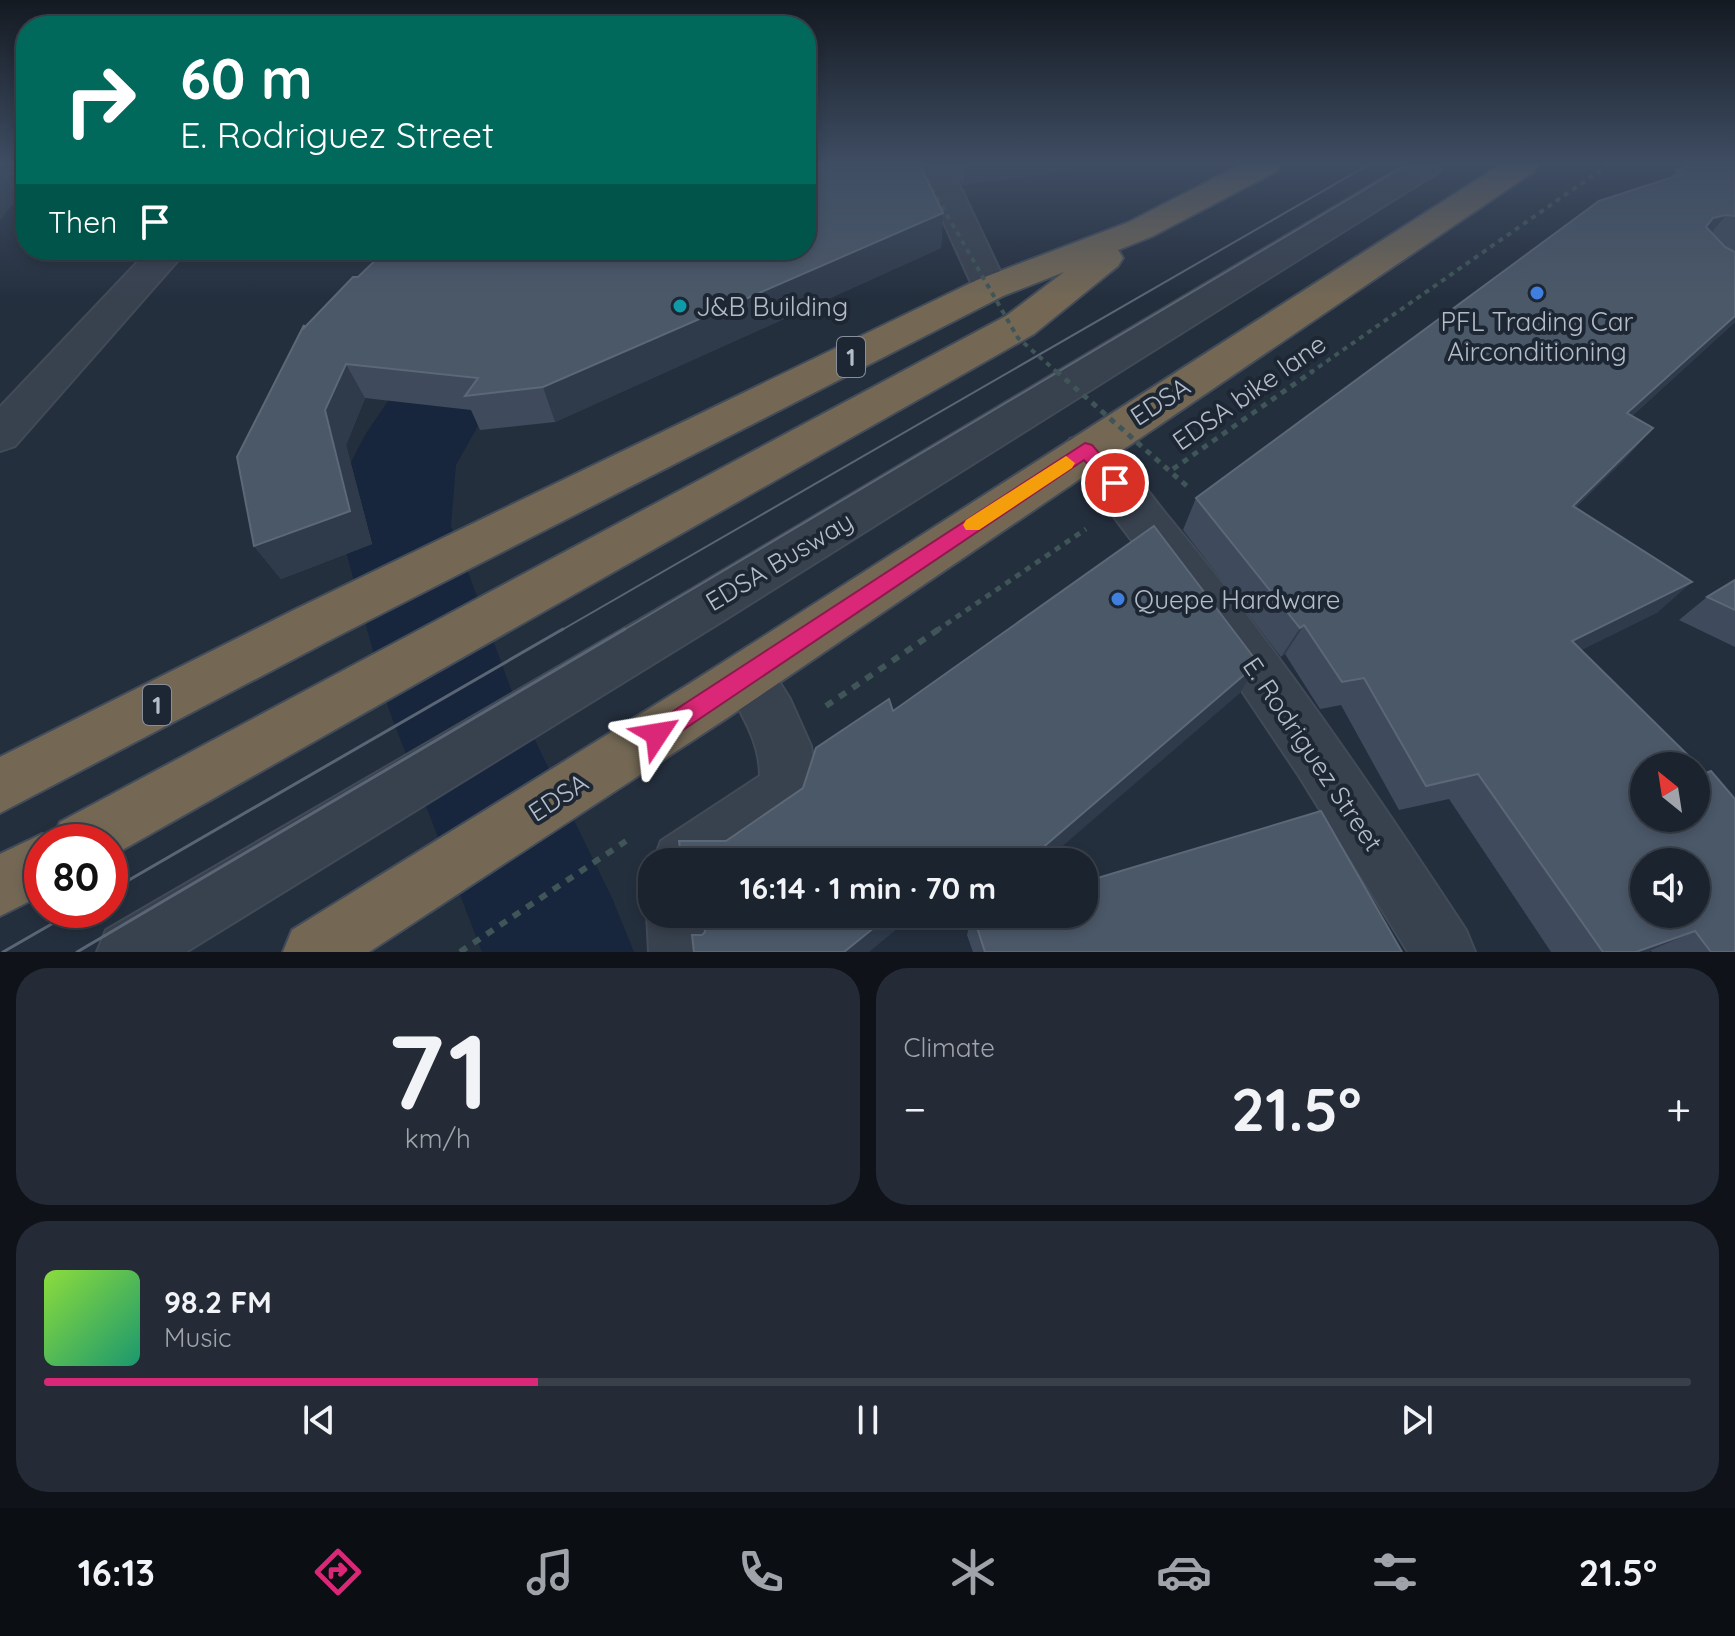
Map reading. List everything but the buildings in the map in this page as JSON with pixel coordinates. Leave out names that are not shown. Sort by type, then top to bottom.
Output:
[{"type":"highway","name":"1","points":[[0,786],[314,624],[990,288],[1141,229],[1179,209]]},
{"type":"highway","name":"EDSA","points":[[314,952],[728,688],[1454,209]]},
{"type":"highway","points":[[113,824],[1020,325],[1141,229]]},
{"type":"highway","points":[[0,886],[24,873]]},
{"type":"street","points":[[950,209],[990,288]]},
{"type":"street","name":"EDSA Busway","points":[[149,939],[709,604],[1354,209]]},
{"type":"street","points":[[0,435],[160,260]]},
{"type":"street","name":"E. Rodriguez Street","points":[[1085,450],[1161,537],[1312,746],[1444,952]]},
{"type":"street","points":[[703,848],[785,792],[789,779],[782,736],[728,688]]},
{"type":"street","points":[[678,928],[680,952]]},
{"type":"path","points":[[951,209],[1018,338],[1189,488]]},
{"type":"path","name":"EDSA bike lane","points":[[782,736],[1130,500],[1545,209]]},
{"type":"path","points":[[460,952],[634,835]]},
{"type":"waterway","points":[[528,260],[403,464],[395,526],[454,710],[558,952]]},
{"type":"tram line","points":[[560,631],[1291,209]]},
{"type":"tram line","points":[[622,631],[1331,209]]},
{"type":"tram line","points":[[128,881],[563,629]]},
{"type":"tram line","points":[[77,952],[625,629]]},
{"type":"tram line","points":[[3,952],[45,928]]},
{"type":"slow traffic","points":[[973,525],[1066,463]]},
{"type":"place","name":"PFL Trading Car Airconditioning","points":[[1537,293]]},
{"type":"place","name":"J&B Building","points":[[680,306]]},
{"type":"place","name":"Quepe Hardware","points":[[1118,599]]},
{"type":"route","points":[[657,734],[1085,450],[1115,483]]}]
